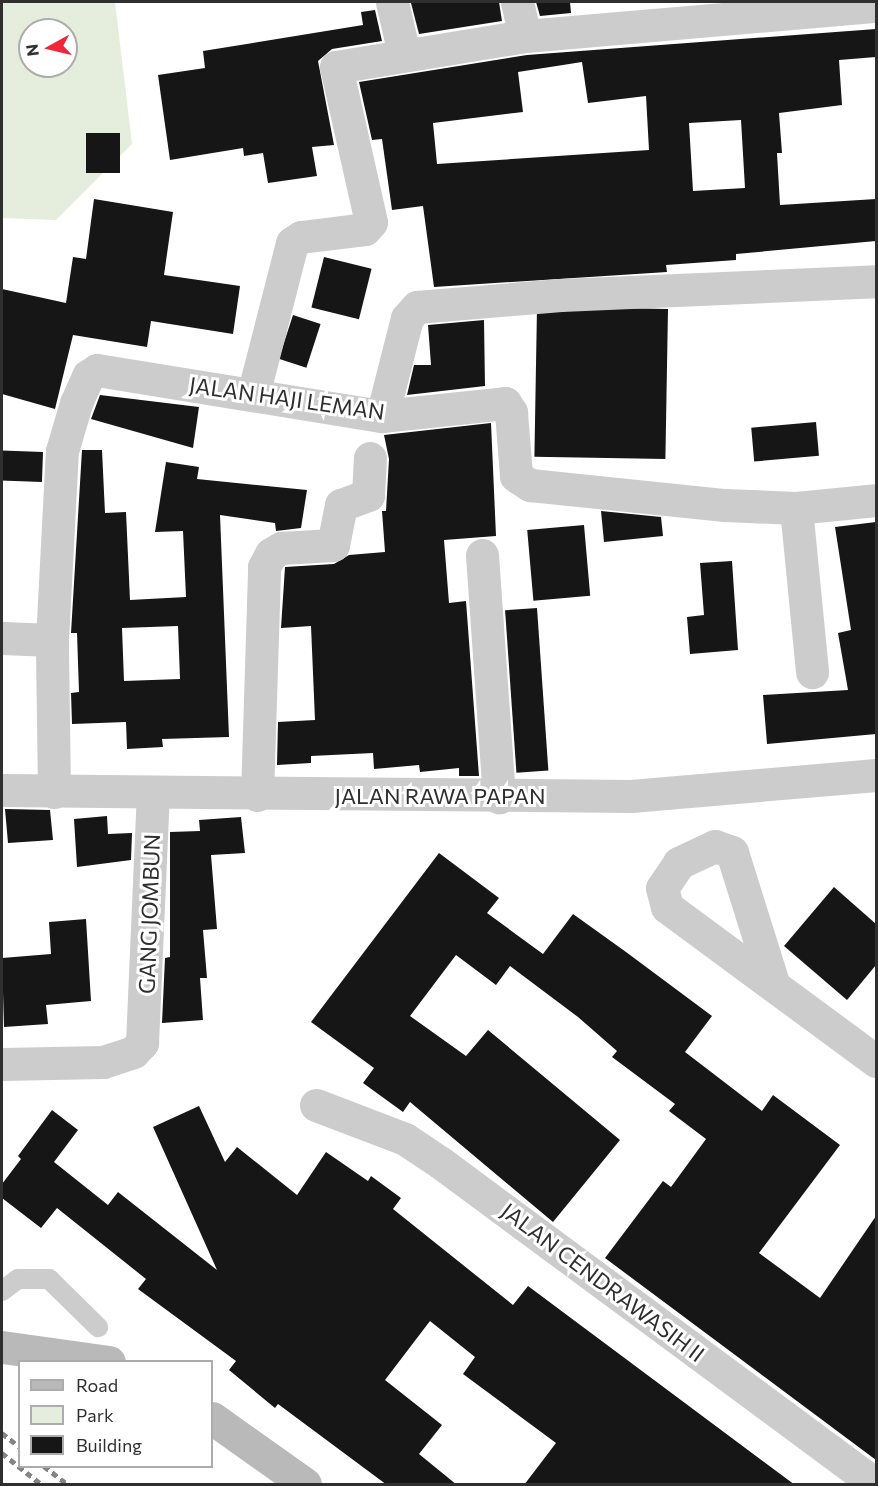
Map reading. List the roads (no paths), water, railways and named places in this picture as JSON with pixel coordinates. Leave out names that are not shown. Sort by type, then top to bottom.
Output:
[{"type":"main road","points":[[2,1347],[94,1360]]},
{"type":"main road","points":[[213,1419],[305,1485]]},
{"type":"street","points":[[392,2],[404,54]]},
{"type":"street","points":[[518,2],[525,36]]},
{"type":"street","points":[[253,395],[292,243],[301,237],[365,229],[371,222],[336,68],[404,54],[525,36],[876,6]]},
{"type":"street","points":[[382,416],[407,318],[417,307],[561,295],[876,281]]},
{"type":"street","name":"JALAN HAJI LEMAN","points":[[54,792],[52,640],[62,451],[88,376],[103,369],[382,416],[505,403],[511,412],[516,476],[530,485],[796,508],[876,500]]},
{"type":"street","points":[[257,795],[264,567],[271,554],[281,548],[333,545],[341,505],[368,495],[370,458]]},
{"type":"street","points":[[796,508],[812,672]]},
{"type":"street","points":[[482,555],[500,797]]},
{"type":"street","points":[[2,638],[52,640]]},
{"type":"street","name":"JALAN RAWA PAPAN","points":[[2,790],[257,795],[631,796],[876,775]]},
{"type":"street","name":"GANG JOMBUN","points":[[2,1065],[103,1062],[133,1052],[145,1036],[153,792]]},
{"type":"street","points":[[773,983],[876,1061]]},
{"type":"street","name":"JALAN CENDRAWASIH II","points":[[316,1105],[405,1139],[441,1163],[875,1485]]},
{"type":"lane","points":[[2,1291],[18,1279],[49,1279],[99,1327]]},
{"type":"railway","points":[[2,1433],[18,1445]]},
{"type":"railway","points":[[2,1453],[18,1466]]},
{"type":"railway","points":[[21,1468],[41,1484]]},
{"type":"railway","points":[[47,1468],[67,1484]]}]
